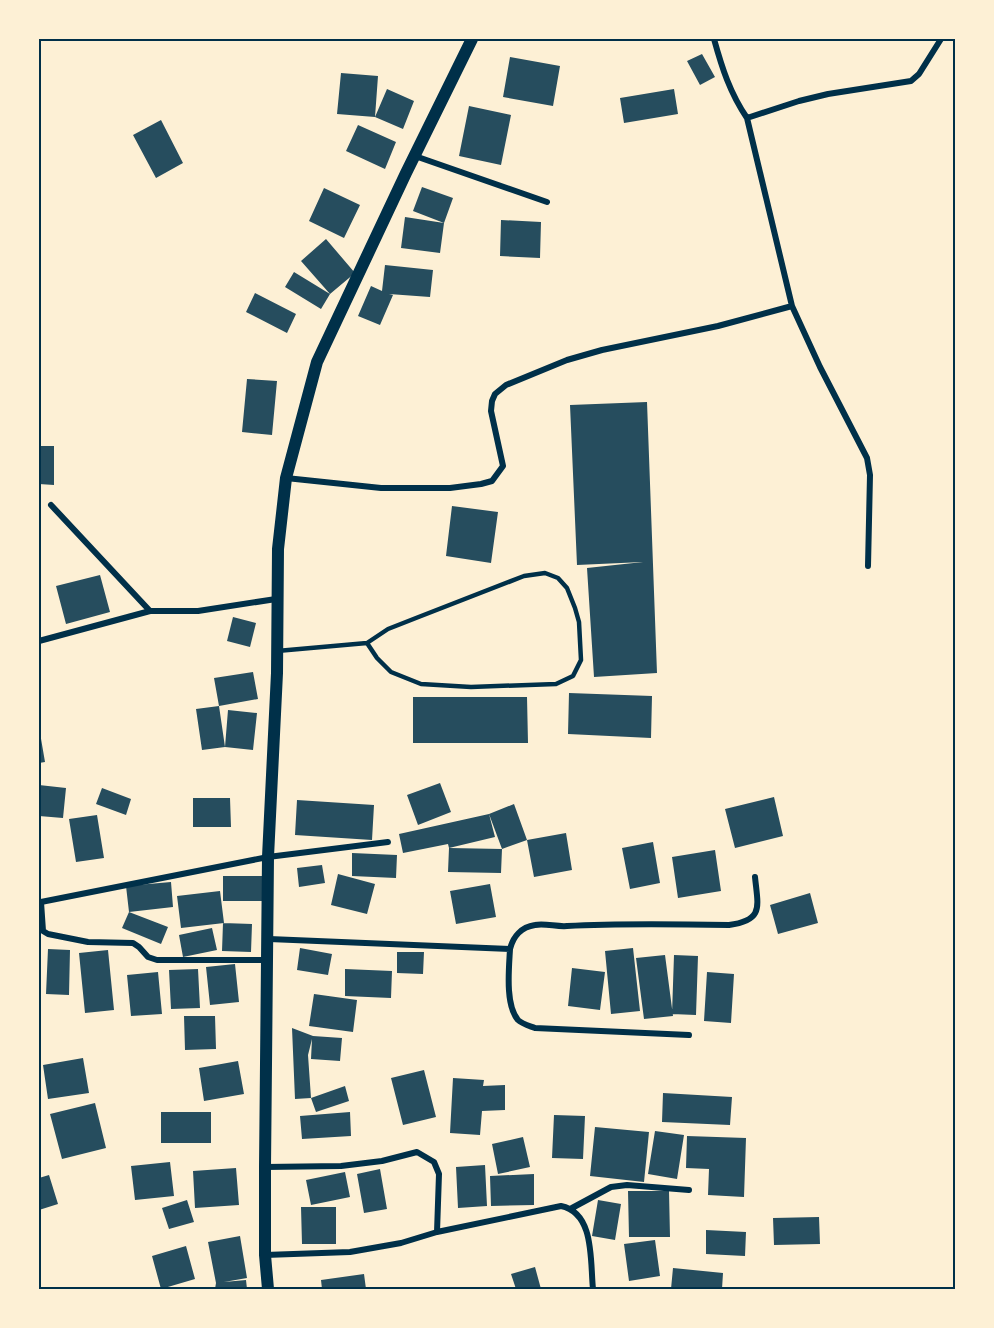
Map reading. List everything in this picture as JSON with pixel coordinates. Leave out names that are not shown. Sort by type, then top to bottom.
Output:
[{"type":"main road","points":[[268,1289],[265,1167],[268,857],[278,651],[276,599],[278,549],[286,478],[317,362],[472,39]]},
{"type":"street","points":[[714,39],[734,100],[747,118],[792,306],[820,367],[867,458],[870,475],[868,566]]},
{"type":"street","points":[[747,118],[818,97],[911,81],[919,74],[941,39]]},
{"type":"street","points":[[415,156],[547,202]]},
{"type":"street","points":[[286,478],[399,489],[450,488],[492,481],[503,466],[493,424],[492,401],[495,393],[506,385],[567,360],[602,350],[718,326],[792,306]]},
{"type":"street","points":[[51,505],[150,611]]},
{"type":"street","points":[[39,641],[150,611],[198,611],[276,599]]},
{"type":"street","points":[[268,960],[157,960],[148,957],[133,943],[88,942],[48,934],[43,932],[41,927],[40,902],[268,857],[388,842]]},
{"type":"street","points":[[689,1035],[535,1028],[519,1021],[512,1008],[508,976],[513,939],[521,930],[535,925],[558,927],[619,923],[729,925],[747,922],[755,916],[758,902],[755,877]]},
{"type":"street","points":[[269,939],[510,949]]},
{"type":"street","points":[[265,1167],[341,1166],[382,1161],[417,1152],[434,1162],[439,1174],[437,1232]]},
{"type":"street","points":[[572,1208],[611,1187],[627,1185],[689,1190]]},
{"type":"street","points":[[266,1255],[350,1252],[401,1243],[437,1232],[561,1206],[572,1208],[581,1216],[587,1232],[593,1289]]},
{"type":"lane","points":[[278,651],[367,643],[388,629],[524,576],[545,573],[558,578],[567,588],[576,608],[581,660],[573,676],[556,684],[471,687],[421,684],[391,672],[377,658],[367,643]]},
{"type":"building","points":[[702,54],[715,77],[700,85],[687,61]]},
{"type":"building","points":[[510,57],[560,66],[553,106],[503,97]]},
{"type":"building","points":[[341,73],[378,76],[375,117],[337,114]]},
{"type":"building","points":[[387,89],[414,101],[403,129],[375,117]]},
{"type":"building","points":[[674,89],[678,114],[624,123],[620,98]]},
{"type":"building","points":[[469,106],[511,115],[501,165],[459,156]]},
{"type":"building","points":[[161,120],[183,163],[156,178],[133,135]]},
{"type":"building","points":[[358,125],[396,142],[385,169],[346,151]]},
{"type":"building","points":[[422,187],[453,198],[444,223],[413,211]]},
{"type":"building","points":[[324,188],[360,205],[344,238],[309,221]]},
{"type":"building","points":[[405,217],[444,223],[440,253],[401,248]]},
{"type":"building","points":[[501,220],[541,222],[540,258],[500,256]]},
{"type":"building","points":[[326,239],[355,273],[330,294],[301,261]]},
{"type":"building","points":[[385,265],[433,270],[430,297],[389,294],[393,295],[380,325],[358,316],[371,286],[382,291]]},
{"type":"building","points":[[294,272],[330,294],[321,309],[285,287]]},
{"type":"building","points":[[255,293],[296,314],[287,333],[246,312]]},
{"type":"building","points":[[247,379],[277,381],[272,435],[242,432]]},
{"type":"building","points":[[647,402],[657,673],[594,677],[587,568],[643,562],[577,565],[570,405]]},
{"type":"building","points":[[39,446],[54,446],[54,485],[39,484]]},
{"type":"building","points":[[452,506],[498,512],[491,563],[446,556]]},
{"type":"building","points":[[100,575],[110,612],[66,624],[56,586]]},
{"type":"building","points":[[233,617],[256,623],[250,647],[227,641]]},
{"type":"building","points":[[253,672],[258,699],[219,706],[214,678]]},
{"type":"building","points":[[569,693],[652,696],[651,738],[568,734]]},
{"type":"building","points":[[413,697],[527,697],[528,743],[413,743]]},
{"type":"building","points":[[219,706],[225,747],[202,750],[196,709]]},
{"type":"building","points":[[228,710],[257,713],[253,750],[225,747]]},
{"type":"building","points":[[39,727],[45,762],[39,763]]},
{"type":"building","points":[[440,783],[451,812],[418,825],[407,795]]},
{"type":"building","points":[[39,785],[66,788],[63,818],[39,816]]},
{"type":"building","points":[[102,788],[131,799],[126,815],[96,804]]},
{"type":"building","points":[[774,797],[783,836],[735,848],[725,809]]},
{"type":"building","points":[[193,798],[230,798],[231,827],[193,827]]},
{"type":"building","points":[[297,800],[374,805],[372,840],[295,835]]},
{"type":"building","points":[[514,804],[527,840],[502,849],[489,814]]},
{"type":"building","points":[[489,814],[495,837],[449,848],[448,844],[403,853],[399,834]]},
{"type":"building","points":[[97,815],[104,858],[76,862],[69,819]]},
{"type":"building","points":[[566,833],[572,870],[534,877],[527,840]]},
{"type":"building","points":[[653,842],[660,883],[630,889],[622,848]]},
{"type":"building","points":[[449,848],[502,849],[501,873],[448,872]]},
{"type":"building","points":[[715,850],[721,891],[678,898],[672,857]]},
{"type":"building","points":[[352,853],[397,855],[396,878],[352,876]]},
{"type":"building","points":[[322,865],[325,883],[299,887],[297,868]]},
{"type":"building","points":[[338,874],[375,884],[367,914],[331,905]]},
{"type":"building","points":[[223,876],[263,876],[263,901],[223,901]]},
{"type":"building","points":[[171,882],[173,907],[129,912],[126,886]]},
{"type":"building","points":[[490,884],[496,917],[456,924],[450,891]]},
{"type":"building","points":[[220,891],[224,923],[181,928],[177,896]]},
{"type":"building","points":[[810,893],[818,923],[778,934],[770,905]]},
{"type":"building","points":[[129,912],[168,927],[161,944],[122,928]]},
{"type":"building","points":[[223,923],[252,924],[251,952],[222,951]]},
{"type":"building","points":[[212,928],[217,950],[183,957],[179,935]]},
{"type":"building","points":[[300,948],[332,954],[328,975],[297,970]]},
{"type":"building","points":[[633,948],[640,1011],[611,1014],[605,951]]},
{"type":"building","points":[[48,949],[70,950],[69,995],[46,994]]},
{"type":"building","points":[[108,950],[114,1010],[85,1013],[79,953]]},
{"type":"building","points":[[397,952],[424,952],[423,974],[397,973]]},
{"type":"building","points":[[665,955],[673,1016],[644,1019],[636,958]]},
{"type":"building","points":[[674,955],[698,956],[696,1015],[672,1014]]},
{"type":"building","points":[[235,964],[239,1002],[210,1005],[206,967]]},
{"type":"building","points":[[572,968],[605,972],[600,1010],[568,1006]]},
{"type":"building","points":[[198,969],[200,1008],[171,1009],[169,970]]},
{"type":"building","points":[[345,969],[392,971],[391,998],[345,996]]},
{"type":"building","points":[[158,972],[162,1014],[131,1016],[127,975]]},
{"type":"building","points":[[707,972],[734,974],[731,1023],[704,1021]]},
{"type":"building","points":[[314,994],[357,1000],[353,1032],[309,1026]]},
{"type":"building","points":[[184,1016],[215,1016],[216,1049],[185,1050]]},
{"type":"building","points":[[292,1028],[313,1036],[342,1038],[340,1061],[311,1059],[312,1039],[308,1055],[311,1098],[295,1099]]},
{"type":"building","points":[[83,1058],[89,1093],[48,1099],[43,1065]]},
{"type":"building","points":[[238,1061],[244,1094],[204,1101],[199,1068]]},
{"type":"building","points":[[424,1070],[436,1117],[403,1125],[391,1078]]},
{"type":"building","points":[[453,1078],[484,1080],[483,1086],[505,1085],[505,1110],[482,1111],[480,1135],[450,1133]]},
{"type":"building","points":[[345,1086],[349,1101],[316,1112],[311,1098]]},
{"type":"building","points":[[663,1093],[732,1097],[730,1125],[662,1122]]},
{"type":"building","points":[[95,1103],[106,1148],[62,1159],[50,1114]]},
{"type":"building","points":[[161,1112],[211,1112],[211,1143],[161,1143]]},
{"type":"building","points":[[350,1112],[351,1136],[302,1139],[300,1116]]},
{"type":"building","points":[[554,1115],[585,1116],[583,1159],[552,1158]]},
{"type":"building","points":[[595,1127],[649,1132],[644,1182],[590,1176]]},
{"type":"building","points":[[655,1131],[684,1135],[677,1179],[648,1174]]},
{"type":"building","points":[[687,1136],[746,1138],[744,1197],[708,1195],[709,1169],[686,1168]]},
{"type":"building","points":[[523,1137],[530,1167],[498,1174],[492,1144]]},
{"type":"building","points":[[170,1162],[174,1196],[135,1200],[131,1166]]},
{"type":"building","points":[[485,1165],[487,1206],[458,1208],[456,1167]]},
{"type":"building","points":[[236,1168],[239,1205],[195,1208],[193,1171]]},
{"type":"building","points":[[380,1169],[387,1209],[364,1213],[357,1174]]},
{"type":"building","points":[[345,1172],[350,1197],[311,1205],[306,1180]]},
{"type":"building","points":[[534,1174],[534,1205],[491,1206],[490,1176]]},
{"type":"building","points":[[49,1175],[58,1204],[39,1210],[39,1178]]},
{"type":"building","points":[[628,1191],[669,1191],[670,1237],[629,1237]]},
{"type":"building","points":[[187,1200],[194,1222],[169,1229],[162,1208]]},
{"type":"building","points":[[598,1200],[621,1204],[615,1240],[592,1236]]},
{"type":"building","points":[[301,1207],[336,1207],[336,1244],[302,1244]]},
{"type":"building","points":[[819,1217],[820,1244],[774,1245],[773,1218]]},
{"type":"building","points":[[706,1230],[746,1232],[745,1256],[706,1254]]},
{"type":"building","points":[[240,1236],[247,1278],[224,1282],[246,1280],[247,1289],[215,1289],[216,1283],[208,1242]]},
{"type":"building","points":[[655,1240],[660,1276],[629,1281],[624,1244]]},
{"type":"building","points":[[186,1246],[195,1279],[161,1289],[152,1256]]},
{"type":"building","points":[[535,1267],[541,1289],[516,1289],[511,1274]]},
{"type":"building","points":[[673,1268],[723,1273],[722,1289],[671,1289]]},
{"type":"building","points":[[364,1274],[366,1289],[322,1289],[321,1280]]}]
